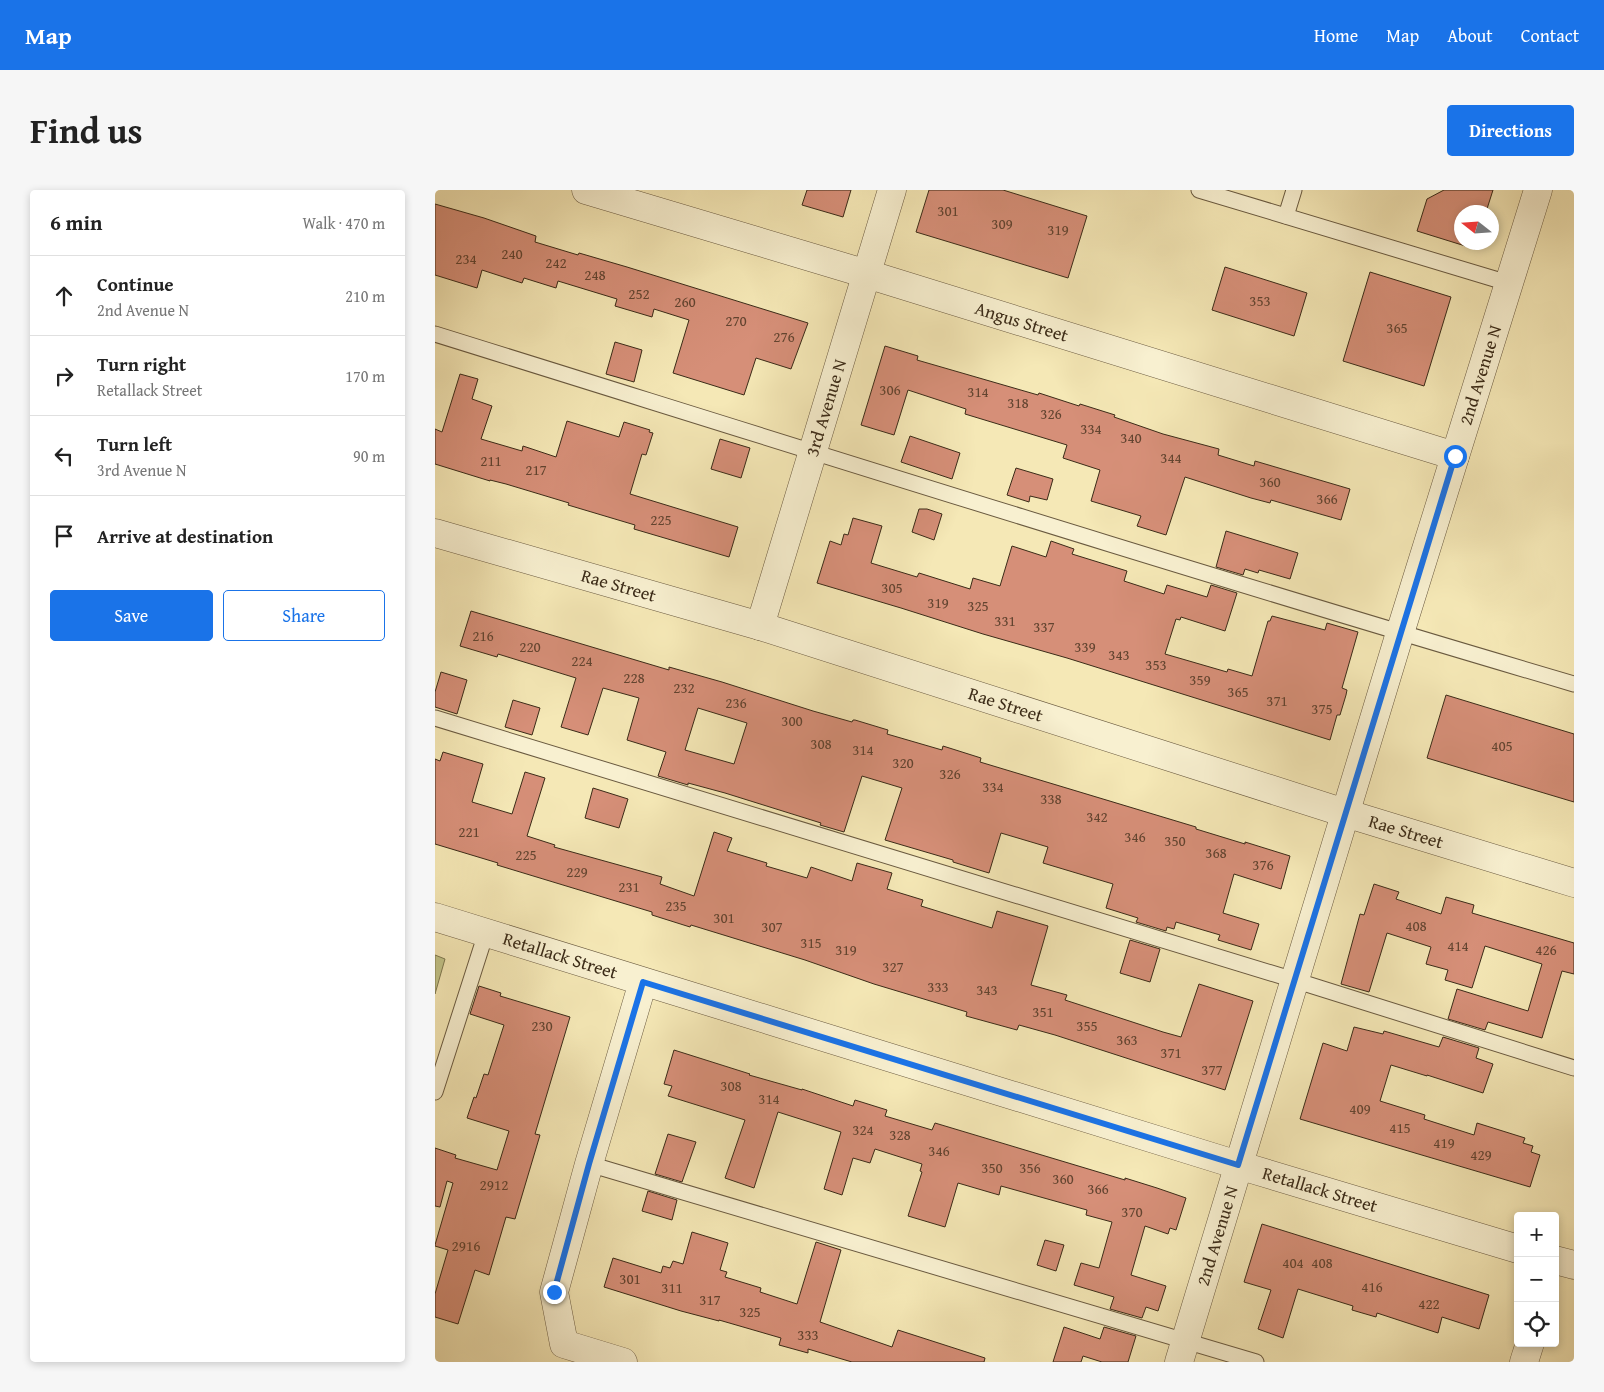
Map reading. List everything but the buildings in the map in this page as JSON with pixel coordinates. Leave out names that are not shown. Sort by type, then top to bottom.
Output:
[{"type":"street","name":"Angus Street","points":[[586,190],[867,274],[1455,456]]},
{"type":"street","name":"3rd Avenue N","points":[[760,626],[892,190]]},
{"type":"street","name":"2nd Avenue N","points":[[1182,1351],[1399,633],[1538,190]]},
{"type":"street","name":"Rae Street","points":[[436,536],[760,626],[1345,813],[1574,883]]},
{"type":"street","name":"Retallack Street","points":[[435,917],[1238,1165],[1514,1248]]},
{"type":"street","points":[[623,1362],[564,1344],[554,1292],[589,1164],[643,982]]},
{"type":"street","points":[[1559,1261],[1574,1265]]},
{"type":"street","points":[[1524,1362],[1529,1347]]},
{"type":"lane","points":[[1199,190],[1508,284]]},
{"type":"lane","points":[[1286,216],[1294,190]]},
{"type":"lane","points":[[435,334],[1399,633],[1574,684]]},
{"type":"lane","points":[[435,718],[1294,980],[1574,1068]]},
{"type":"lane","points":[[435,1092],[486,933]]},
{"type":"lane","points":[[589,1164],[1182,1351],[1256,1362]]},
{"type":"green space","points":[[435,955],[445,959],[435,994]]},
{"type":"route","points":[[554,1292],[589,1164],[643,982],[1238,1165],[1399,633],[1455,456]]}]
